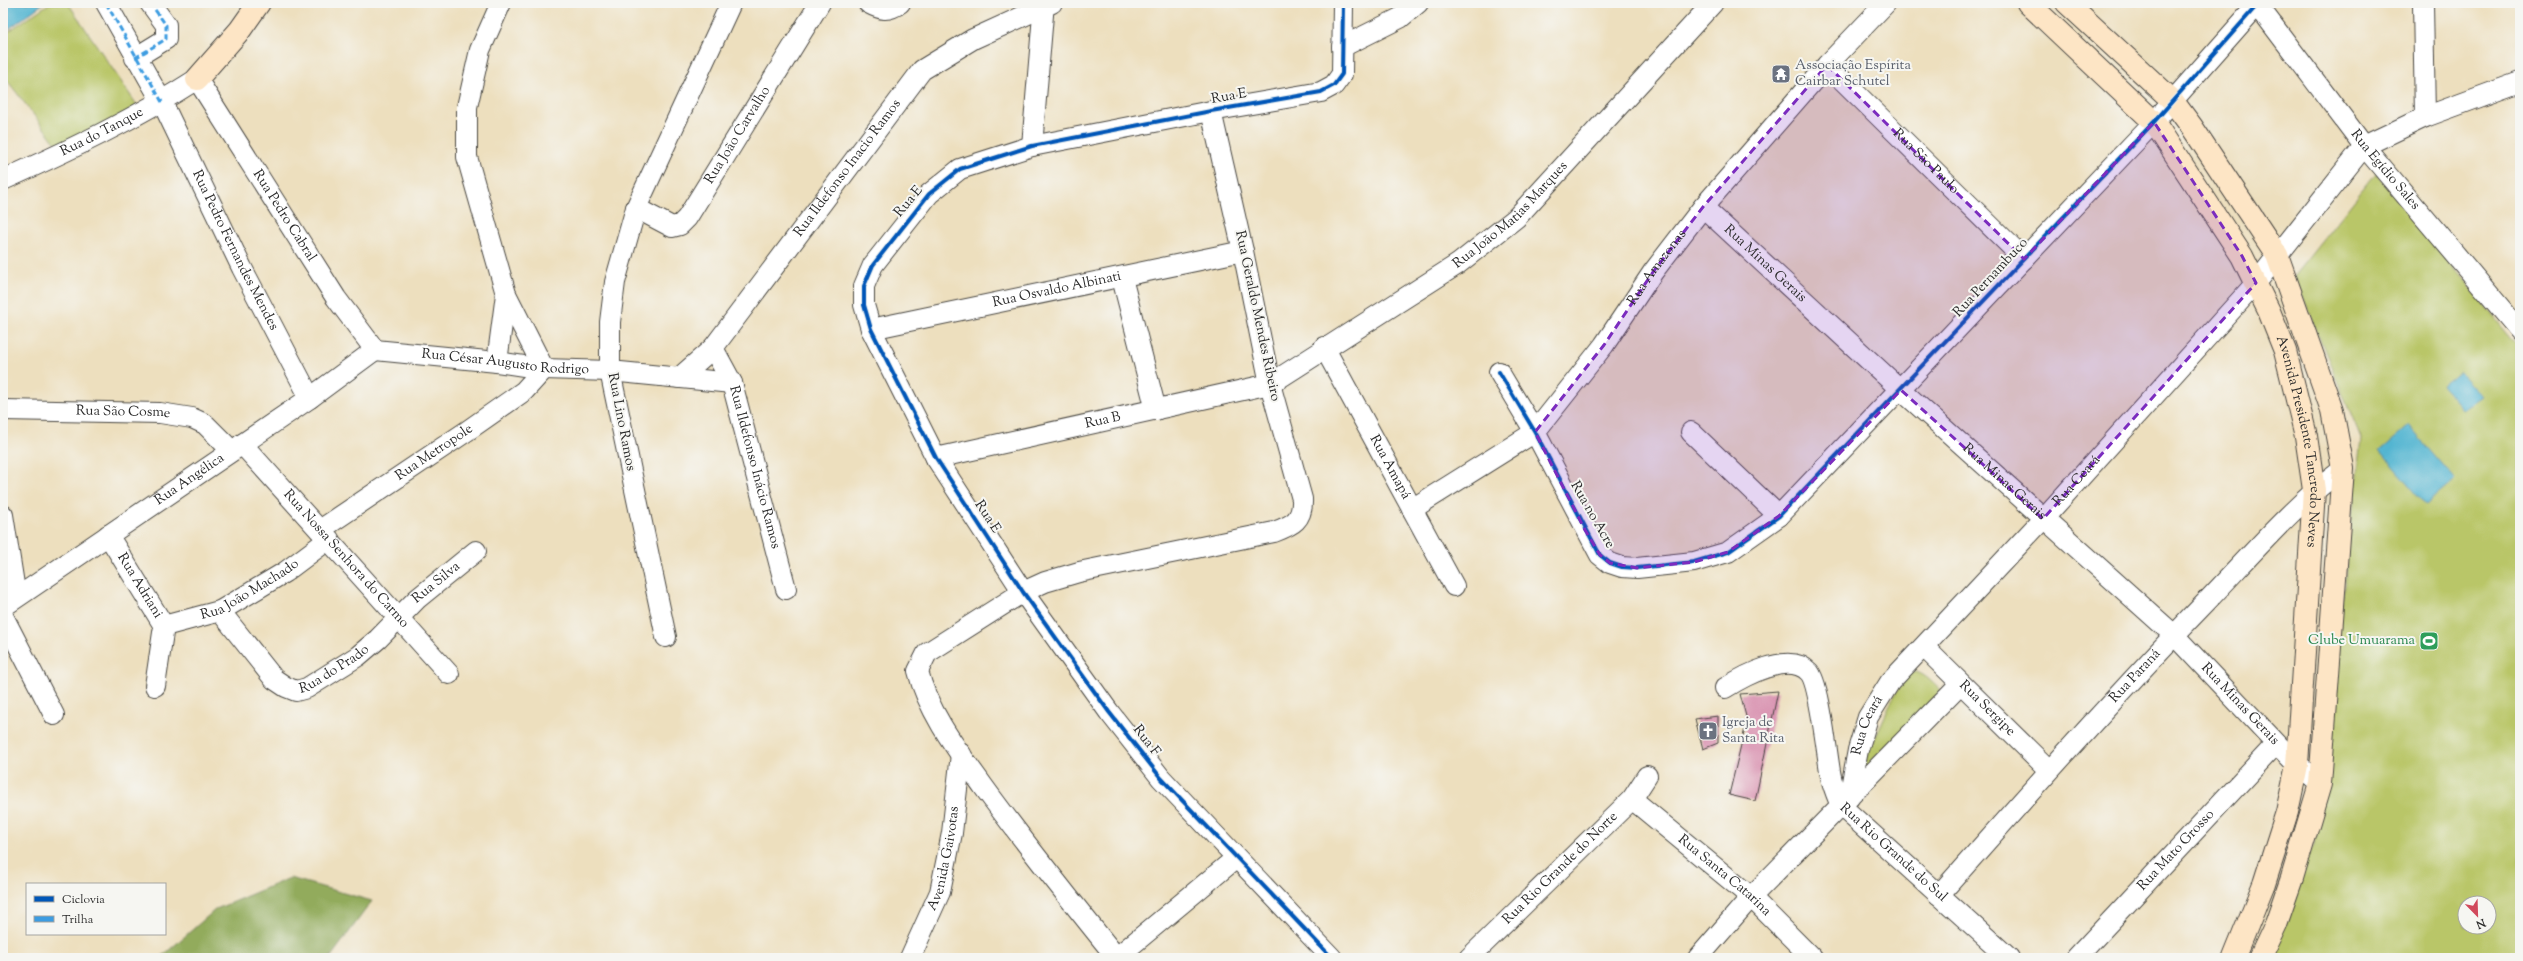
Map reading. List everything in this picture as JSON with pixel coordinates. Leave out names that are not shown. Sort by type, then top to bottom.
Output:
[{"type":"street","name":"Rua Pedro Fernandes Mendes","points":[[106,3],[135,58],[162,102],[242,268],[310,398]]},
{"type":"street","points":[[135,58],[166,39],[166,26],[150,3]]},
{"type":"street","points":[[197,79],[240,30],[259,3]]},
{"type":"street","points":[[501,3],[480,50],[467,107],[467,157],[506,294],[544,369]]},
{"type":"street","name":"Rua Lino Ramos","points":[[666,637],[610,371],[610,322],[615,282],[636,208],[731,3]]},
{"type":"street","name":"Rua João Carvalho","points":[[636,208],[672,227],[680,225],[687,218],[820,3]]},
{"type":"street","points":[[868,3],[881,10],[892,9],[900,3]]},
{"type":"street","points":[[1343,3],[1342,47],[1400,18],[1418,3]]},
{"type":"street","name":"Rua João Matias Marques","points":[[1270,384],[1324,347],[1458,264],[1516,218],[1713,3]]},
{"type":"street","name":"Rua Amazonas","points":[[1412,509],[1535,432],[1604,345],[1653,272],[1703,207],[1826,65],[1886,3]]},
{"type":"street","name":"Avenida Presidente Tancredo Neves","points":[[2028,3],[2154,122],[2242,256],[2269,311],[2284,351],[2306,436],[2314,490],[2297,765],[2287,812],[2264,884],[2234,958]]},
{"type":"street","name":"Avenida Presidente Tancredo Neves","points":[[2068,3],[2172,100],[2192,127],[2277,255],[2332,410],[2343,468],[2320,784],[2285,898],[2260,958]]},
{"type":"street","points":[[2423,3],[2425,117]]},
{"type":"street","points":[[1032,146],[1046,4]]},
{"type":"street","name":"Rua Ildefonso Inacio Ramos","points":[[679,378],[713,348],[922,70],[973,39],[1046,4]]},
{"type":"street","name":"Rua Pernambuco","points":[[1728,552],[1779,516],[1901,390],[2154,122],[2257,4]]},
{"type":"street","name":"Rua Egídio Sales","points":[[2257,4],[2364,146],[2520,331]]},
{"type":"street","name":"Rua E","points":[[1023,592],[936,458],[871,329],[864,305],[864,286],[873,265],[928,194],[960,170],[1032,146],[1211,111],[1321,92],[1334,85],[1342,74],[1342,47]]},
{"type":"street","name":"Rua São Paulo","points":[[1826,65],[2024,259]]},
{"type":"street","name":"Rua do Tanque","points":[[3,180],[88,142],[162,102],[197,79]]},
{"type":"street","name":"Rua Pedro Cabral","points":[[197,79],[336,298],[375,350]]},
{"type":"street","points":[[2364,146],[2425,117],[2520,82]]},
{"type":"street","name":"Rua Geraldo Mendes Ribeiro","points":[[1023,592],[1045,582],[1079,572],[1274,532],[1288,527],[1299,520],[1302,510],[1302,499],[1270,384],[1244,251],[1211,111]]},
{"type":"street","name":"Rua Ceará","points":[[1845,802],[1868,717],[1890,682],[2043,519],[2256,283],[2364,146]]},
{"type":"street","name":"Rua Minas Gerais","points":[[1703,207],[1901,390],[2174,635],[2276,744],[2297,765],[2320,784]]},
{"type":"street","name":"Rua Osvaldo Albinati","points":[[871,329],[1122,278],[1244,251]]},
{"type":"street","points":[[1122,278],[1156,410]]},
{"type":"street","points":[[497,362],[506,294]]},
{"type":"street","name":"Rua Amapá","points":[[1324,347],[1454,586]]},
{"type":"street","name":"Rua Ildefonso Inácio Ramos","points":[[713,348],[732,384],[786,589]]},
{"type":"street","name":"Rua César Augusto Rodrigo","points":[[375,350],[497,362],[544,369],[610,371],[732,384]]},
{"type":"street","name":"Rua Angélica","points":[[9,602],[310,398],[375,350]]},
{"type":"street","name":"Rua Metropole","points":[[324,535],[524,390],[544,369]]},
{"type":"street","name":"Rua no Acre","points":[[1499,372],[1535,432],[1600,555],[1610,563],[1622,568],[1636,568],[1694,562],[1728,552]]},
{"type":"street","name":"Rua B","points":[[936,458],[1270,384]]},
{"type":"street","name":"Rua São Cosme","points":[[3,410],[160,413],[192,418],[205,424],[236,447]]},
{"type":"street","points":[[1691,432],[1779,516]]},
{"type":"street","name":"Rua Nossa Senhora do Carmo","points":[[236,447],[324,535],[400,617],[449,674]]},
{"type":"street","name":"Rua Paraná","points":[[1939,895],[2049,770],[2174,635],[2314,490],[2343,468]]},
{"type":"street","points":[[3,515],[9,602]]},
{"type":"street","name":"Rua Adriani","points":[[108,535],[164,626],[155,686]]},
{"type":"street","name":"Rua João Machado","points":[[164,626],[220,611],[286,572],[324,535]]},
{"type":"street","name":"Rua Silva","points":[[400,617],[476,551]]},
{"type":"street","points":[[1023,592],[927,653],[918,671],[923,691],[961,754],[1015,830],[1116,958],[1235,859]]},
{"type":"street","name":"Rua F","points":[[1023,592],[1109,712],[1161,778],[1235,859],[1332,958]]},
{"type":"street","name":"Rua do Prado","points":[[220,611],[274,679],[286,688],[296,691],[307,688],[358,656],[400,617]]},
{"type":"street","points":[[3,616],[54,715]]},
{"type":"street","name":"Rua Sergipe","points":[[1924,647],[2049,770]]},
{"type":"street","name":"Rua Rio Grande do Sul","points":[[1725,688],[1740,679],[1768,667],[1797,665],[1810,673],[1815,688],[1831,779],[1845,802],[2001,956]]},
{"type":"street","points":[[1698,958],[1751,898],[1960,684]]},
{"type":"street","name":"Rua Mato Grosso","points":[[2076,958],[2276,744]]},
{"type":"street","name":"Avenida Gaivotas","points":[[910,958],[940,892],[952,833],[961,754]]},
{"type":"street","name":"Rua Rio Grande do Norte","points":[[1469,958],[1632,799],[1647,776]]},
{"type":"street","name":"Rua Santa Catarina","points":[[1632,799],[1751,898],[1812,958]]},
{"type":"highlighted area","points":[[1827,65],[2024,259],[2154,122],[2242,256],[2256,283],[2043,519],[1901,390],[1779,516],[1728,552],[1694,562],[1637,568],[1610,563],[1600,555],[1585,530],[1535,432],[1604,345],[1653,272],[1703,207]]},
{"type":"green space","points":[[50,3],[68,3],[141,111],[60,149],[3,75],[3,35]]},
{"type":"green space","name":"Clube Umuarama","points":[[2376,173],[2520,348],[2520,958],[2259,958],[2314,844],[2361,439],[2294,276]]},
{"type":"green space","points":[[1906,670],[1922,674],[1942,692],[1858,775]]},
{"type":"green space","points":[[290,878],[372,901],[330,958],[160,958],[216,909]]},
{"type":"water","points":[[3,3],[44,3],[3,33]]},
{"type":"water","points":[[2460,372],[2482,396],[2463,409],[2443,386]]},
{"type":"water","points":[[2409,426],[2455,480],[2426,505],[2380,451]]},
{"type":"building","points":[[1778,691],[1755,801],[1729,795],[1747,720],[1740,694]]},
{"type":"building","name":"Igreja de Santa Rita","points":[[1718,716],[1718,743],[1703,749],[1695,719]]},
{"type":"marked path","points":[[106,3],[162,102]]},
{"type":"marked path","points":[[135,58],[166,39],[166,25],[150,3]]},
{"type":"cycle path","points":[[1332,958],[1161,778],[1109,712],[1023,592],[936,458],[871,329],[864,305],[864,286],[873,265],[929,194],[960,169],[1032,146],[1211,111],[1321,92],[1334,85],[1342,74],[1343,3]]},
{"type":"cycle path","points":[[1499,372],[1535,432],[1600,555],[1610,563],[1622,567],[1637,568],[1694,562],[1728,552],[1779,516],[2154,122],[2259,3]]},
{"type":"place","name":"Associação Espírita Cairbar Schutel","points":[[1781,74]]},
{"type":"place","name":"Clube Umuarama","points":[[2429,641]]},
{"type":"place","name":"Igreja de Santa Rita","points":[[1708,731]]}]
